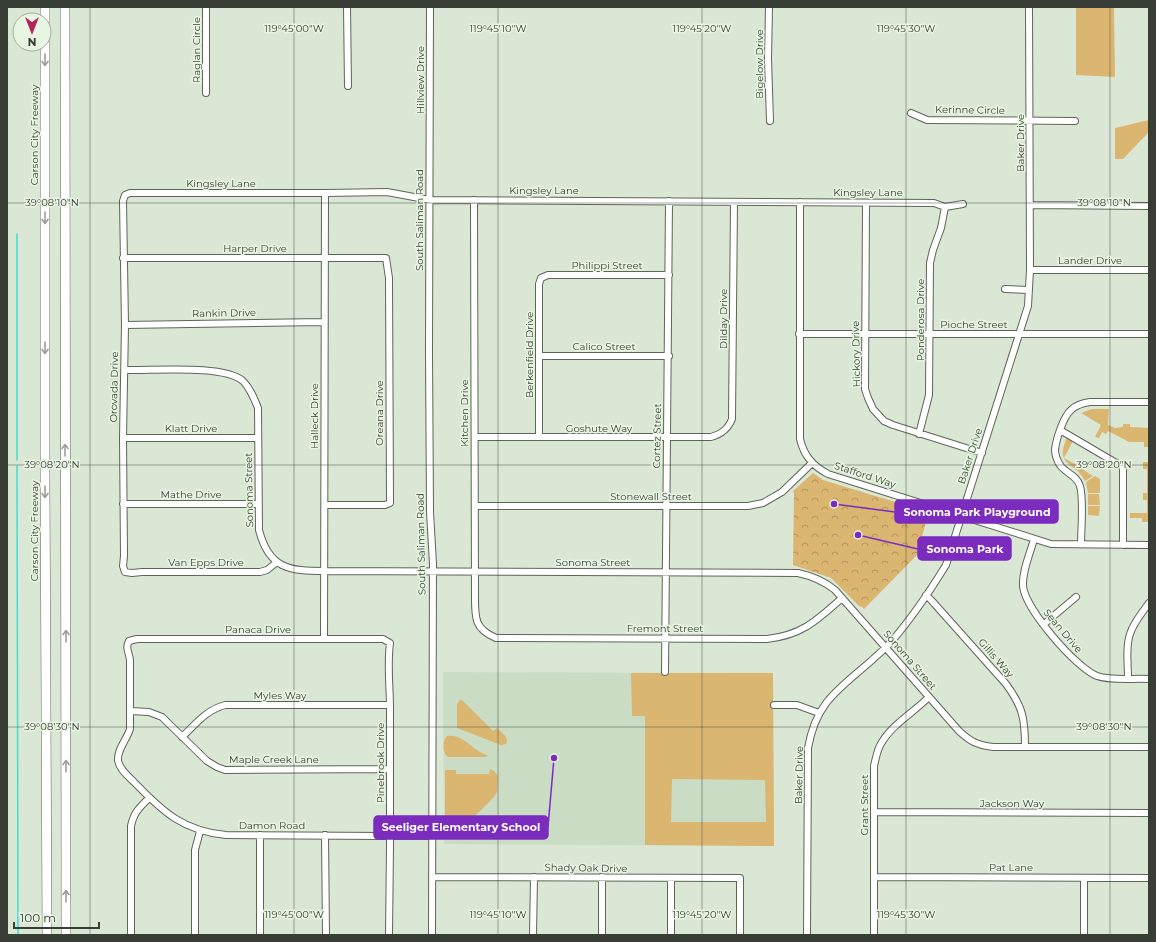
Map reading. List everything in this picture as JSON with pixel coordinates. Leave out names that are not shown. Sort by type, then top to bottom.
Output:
[{"type":"highway","name":"Carson City Freeway","points":[[45,7],[47,935]]},
{"type":"highway","points":[[66,7],[66,935]]},
{"type":"street","name":"Raglan Circle","points":[[206,7],[206,93]]},
{"type":"street","points":[[347,7],[348,86]]},
{"type":"street","name":"Hillview Drive","points":[[429,153],[430,7]]},
{"type":"street","name":"Bigelow Drive","points":[[769,7],[768,59],[770,121]]},
{"type":"street","name":"Baker Drive","points":[[807,935],[808,748],[814,724],[824,704],[886,648],[926,595],[946,565],[1028,306],[1030,270],[1029,7]]},
{"type":"street","name":"Kerinne Circle","points":[[911,113],[927,120],[1075,121]]},
{"type":"street","name":"South Saliman Road","points":[[429,153],[430,512],[433,572],[432,935]]},
{"type":"street","name":"Kingsley Lane","points":[[125,195],[130,193],[388,192],[430,200],[934,203],[945,207],[963,204]]},
{"type":"street","name":"Halleck Drive","points":[[324,639],[325,193]]},
{"type":"street","name":"Orovada Drive","points":[[125,195],[122,201],[125,325],[123,566],[125,572],[132,574]]},
{"type":"street","name":"Kitchen Drive","points":[[474,200],[475,617],[479,626]]},
{"type":"street","name":"Cortez Street","points":[[665,672],[668,201]]},
{"type":"street","name":"Dilday Drive","points":[[723,432],[730,425],[732,419],[734,202]]},
{"type":"street","name":"Stafford Way","points":[[800,202],[800,439],[801,446],[807,458],[817,468],[828,474],[1051,544],[1149,545]]},
{"type":"street","name":"Hickory Drive","points":[[866,203],[865,389],[870,404],[878,416],[884,421],[893,425],[982,453]]},
{"type":"street","points":[[1030,205],[1149,206]]},
{"type":"street","name":"Ponderosa Drive","points":[[919,434],[928,395],[930,263],[932,250],[942,228],[945,207]]},
{"type":"street","name":"Harper Drive","points":[[123,258],[386,258]]},
{"type":"street","name":"Oreana Drive","points":[[324,505],[385,505],[390,503],[389,278],[386,258]]},
{"type":"street","name":"Lander Drive","points":[[1030,270],[1149,270]]},
{"type":"street","name":"Philippi Street","points":[[545,275],[668,274]]},
{"type":"street","name":"Berkenfield Drive","points":[[539,437],[539,284],[541,278],[545,275]]},
{"type":"street","points":[[1005,289],[1029,290]]},
{"type":"street","name":"Rankin Drive","points":[[125,325],[324,322]]},
{"type":"street","name":"Pioche Street","points":[[799,334],[1149,334]]},
{"type":"street","name":"Calico Street","points":[[539,356],[668,356]]},
{"type":"street","name":"Sonoma Street","points":[[124,370],[211,370],[231,375],[242,381],[252,393],[258,408],[258,504],[259,530],[262,543],[269,554],[277,562],[290,569],[301,571],[798,573],[819,579],[832,588],[959,731],[971,741],[981,746],[1149,747]]},
{"type":"street","points":[[1081,545],[1081,489],[1076,478],[1062,467],[1055,451],[1060,430],[1065,418],[1070,411],[1081,404],[1090,402],[1149,402]]},
{"type":"street","points":[[1060,430],[1123,467],[1123,545]]},
{"type":"street","name":"Goshute Way","points":[[475,438],[711,438],[723,432]]},
{"type":"street","name":"Klatt Drive","points":[[123,438],[258,438]]},
{"type":"street","name":"Stonewall Street","points":[[475,506],[748,506],[763,503],[782,492],[812,463]]},
{"type":"street","name":"Mathe Drive","points":[[123,504],[258,504]]},
{"type":"street","name":"Sean Drive","points":[[1034,539],[1023,576],[1023,588],[1028,602],[1036,615],[1073,659],[1089,672],[1099,676],[1149,678]]},
{"type":"street","name":"Van Epps Drive","points":[[132,574],[142,572],[260,572],[267,570],[277,562]]},
{"type":"street","name":"Gillis Way","points":[[926,595],[1015,696],[1022,712],[1025,724],[1025,747]]},
{"type":"street","points":[[1044,624],[1076,597]]},
{"type":"street","name":"Fremont Street","points":[[479,626],[485,633],[496,638],[767,639],[782,637],[803,630],[842,598]]},
{"type":"street","points":[[1128,678],[1128,645],[1130,636],[1132,629],[1149,603]]},
{"type":"street","name":"Panaca Drive","points":[[129,641],[137,639],[383,639],[388,641]]},
{"type":"street","name":"Damon Road","points":[[129,641],[127,650],[130,653],[131,711],[128,736],[118,753],[118,759],[121,768],[130,778],[149,798],[173,819],[200,831],[211,834],[226,835],[433,836]]},
{"type":"street","name":"Pinebrook Drive","points":[[388,641],[390,644],[389,935]]},
{"type":"street","name":"Grant Street","points":[[874,935],[874,766],[881,743],[890,732],[929,697]]},
{"type":"street","name":"Myles Way","points":[[182,737],[208,711],[215,707],[225,705],[390,705]]},
{"type":"street","points":[[774,705],[797,705],[819,713]]},
{"type":"street","name":"Maple Creek Lane","points":[[131,711],[149,712],[162,717],[207,761],[225,770],[380,770],[390,768]]},
{"type":"street","points":[[131,935],[131,826],[133,816],[149,798]]},
{"type":"street","name":"Jackson Way","points":[[874,812],[1149,813]]},
{"type":"street","points":[[195,935],[195,850],[200,831]]},
{"type":"street","points":[[260,835],[260,935]]},
{"type":"street","points":[[325,835],[326,935]]},
{"type":"street","name":"Shady Oak Drive","points":[[432,877],[740,878],[740,935]]},
{"type":"street","points":[[534,877],[534,935]]},
{"type":"street","points":[[602,877],[602,935]]},
{"type":"street","name":"Pat Lane","points":[[874,877],[1149,878]]},
{"type":"street","points":[[671,878],[671,935]]},
{"type":"street","points":[[1084,878],[1084,935]]},
{"type":"shaded area","points":[[443,672],[773,673],[774,846],[444,844]]},
{"type":"green space","points":[[1076,7],[1114,7],[1115,77],[1076,75]]},
{"type":"green space","points":[[1149,120],[1149,132],[1123,159],[1115,159],[1115,128]]},
{"type":"green space","points":[[1092,409],[1109,409],[1108,425],[1115,428],[1123,427],[1123,424],[1130,424],[1130,427],[1149,428],[1149,447],[1144,447],[1144,442],[1129,442],[1108,431],[1106,434],[1102,432],[1099,438],[1095,437],[1101,425],[1081,413]]},
{"type":"green space","points":[[1067,437],[1073,441],[1064,458],[1064,447]]},
{"type":"green space","points":[[1064,458],[1084,469],[1093,476],[1085,481],[1081,474],[1067,463]]},
{"type":"green space","points":[[1143,462],[1149,462],[1149,522],[1142,522],[1142,518],[1130,518],[1130,513],[1147,513],[1147,500],[1143,500],[1143,493],[1147,493],[1147,469],[1143,469]]},
{"type":"green space","points":[[813,473],[823,480],[925,511],[925,514],[928,515],[917,555],[864,609],[861,606],[860,607],[831,578],[793,565],[793,491]]},
{"type":"green space","points":[[1095,476],[1100,479],[1100,493],[1088,493],[1086,482]]},
{"type":"green space","points":[[1088,494],[1099,494],[1100,505],[1088,505]]},
{"type":"green space","points":[[1088,506],[1100,506],[1099,516],[1088,515]]},
{"type":"green space","points":[[631,673],[773,673],[774,846],[645,845],[645,716],[632,716]],"holes":[[[672,779],[765,780],[766,822],[671,822]]]},
{"type":"green space","points":[[461,699],[493,731],[497,728],[503,734],[507,740],[506,744],[501,745],[457,728],[457,704]]},
{"type":"green space","points":[[447,736],[458,737],[488,755],[486,757],[448,757],[443,747]]},
{"type":"green space","points":[[490,769],[498,776],[497,792],[494,797],[467,824],[461,827],[445,827],[445,770],[456,770],[456,774],[489,774]]},
{"type":"waterway","points":[[17,234],[17,460]]},
{"type":"waterway","points":[[17,466],[18,935]]},
{"type":"place","name":"Sonoma Park Playground","points":[[834,504]]},
{"type":"place","name":"Sonoma Park","points":[[858,535]]},
{"type":"place","name":"Seeliger Elementary School","points":[[554,758]]}]
